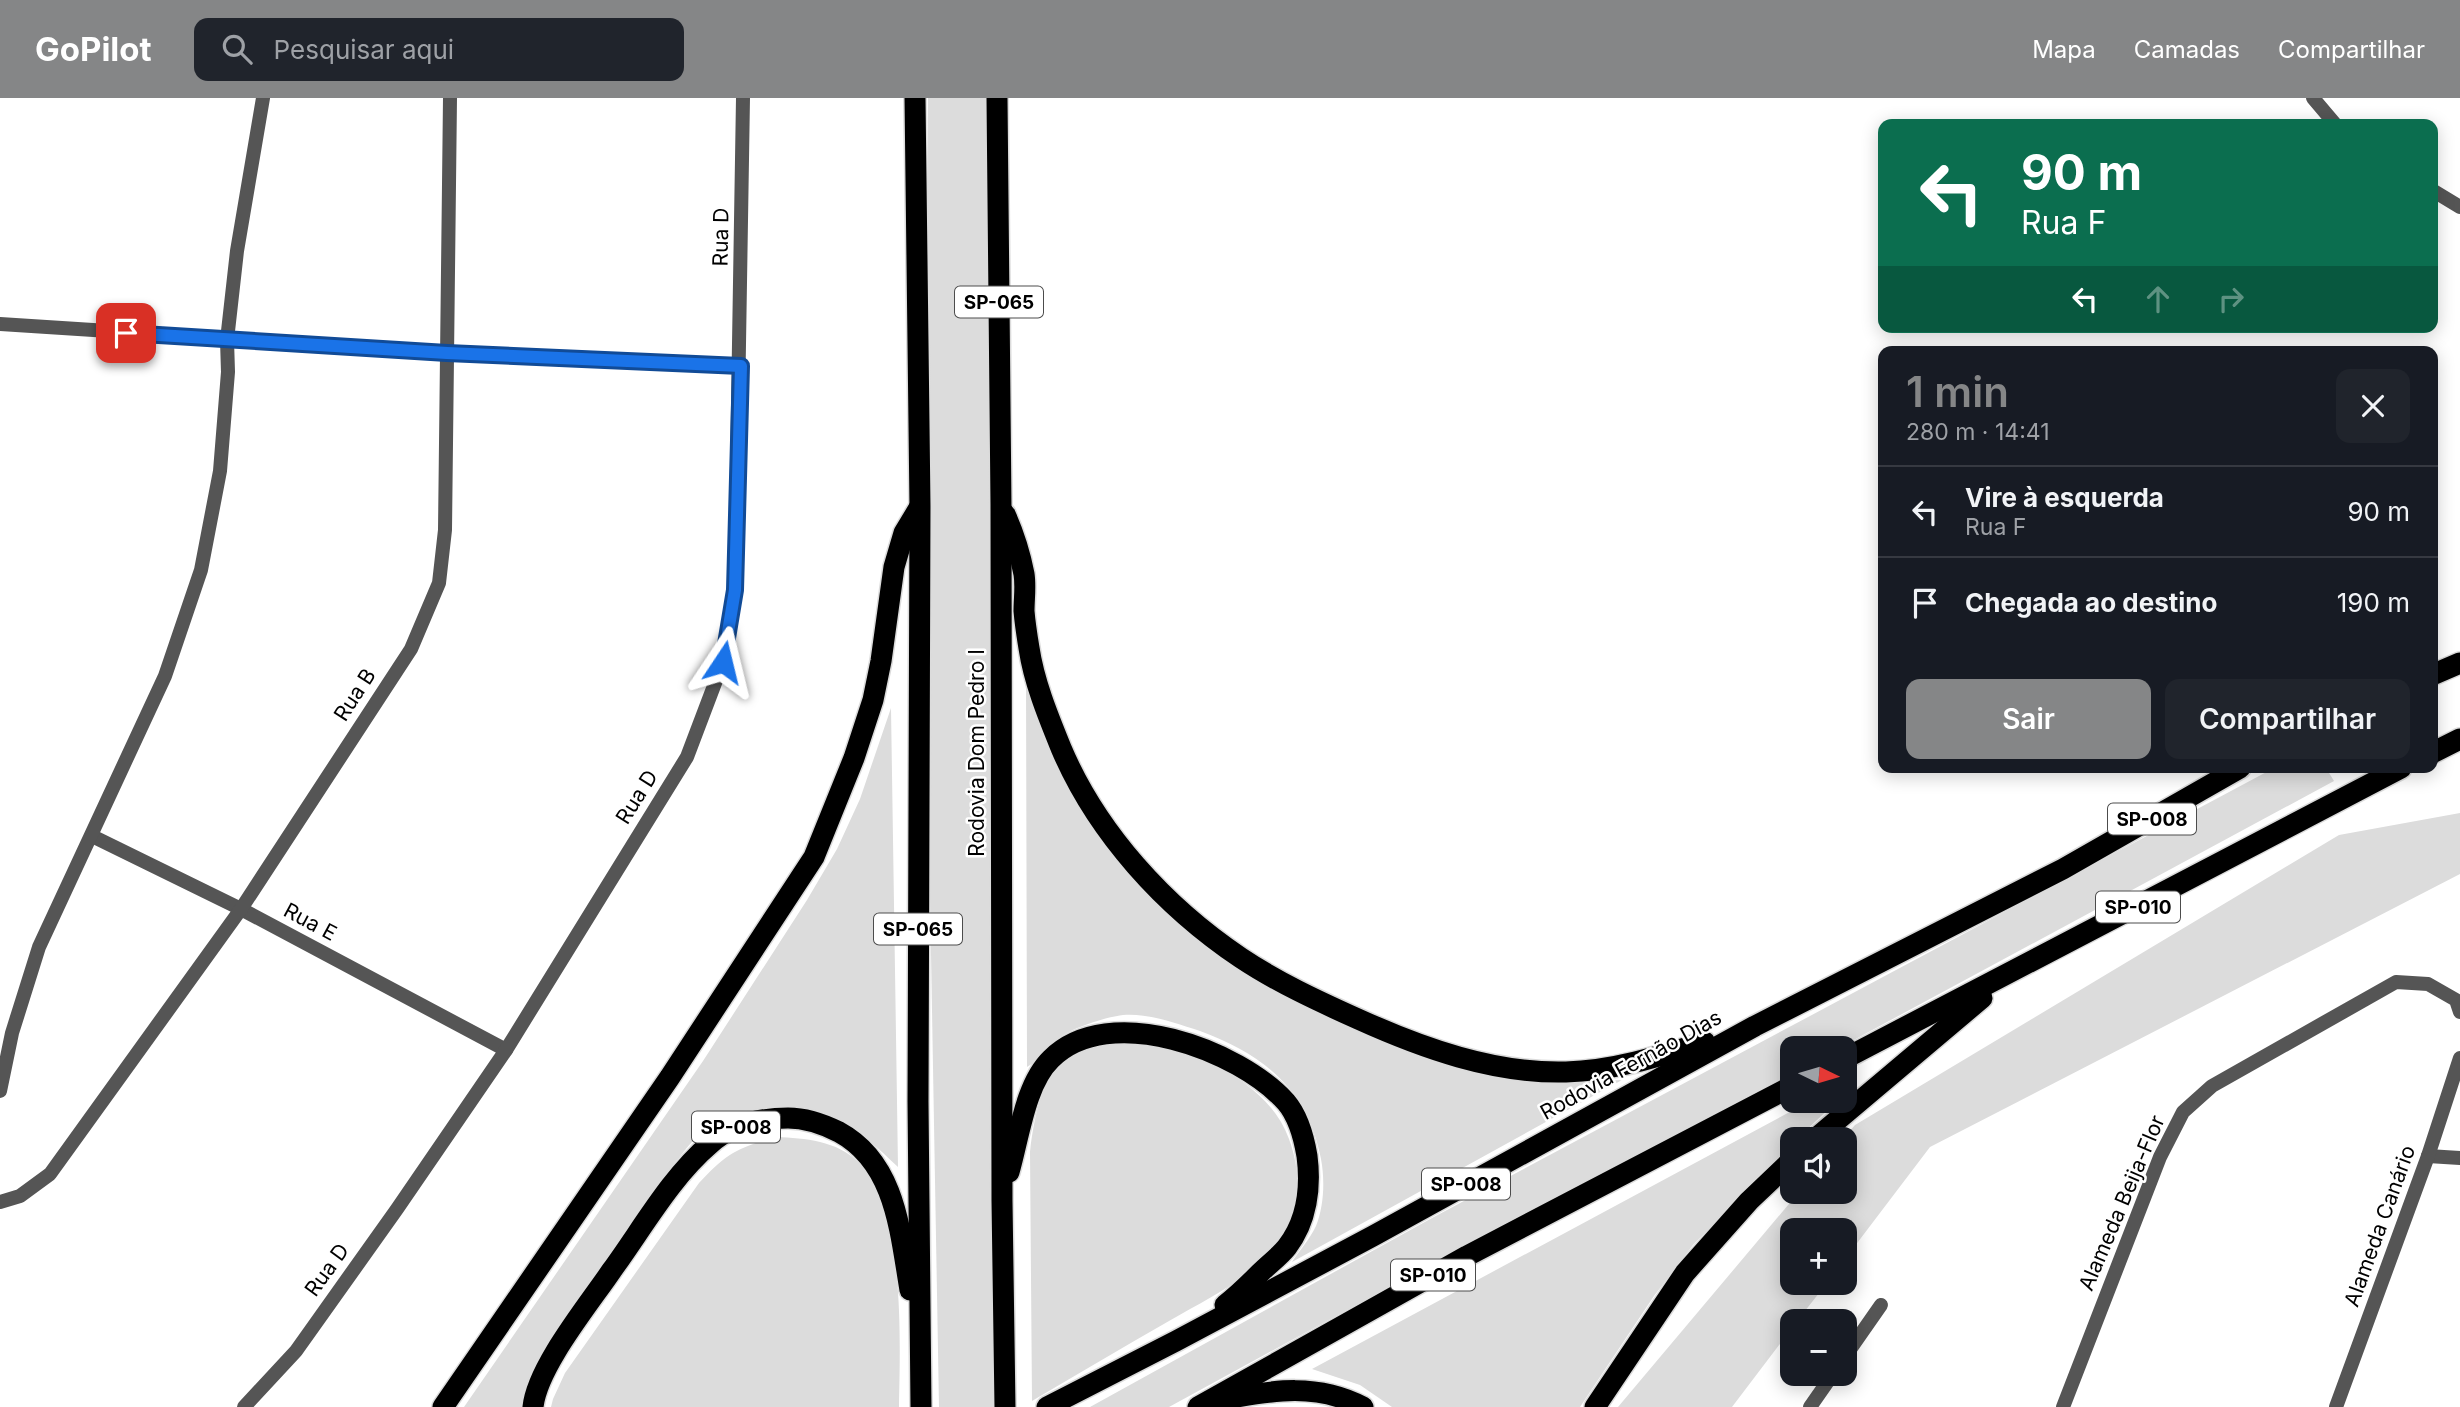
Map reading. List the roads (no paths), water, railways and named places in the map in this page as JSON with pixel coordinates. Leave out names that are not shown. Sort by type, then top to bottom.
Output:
[{"type":"highway","name":"SP-065","points":[[915,98],[920,506],[918,1102],[921,1352]]},
{"type":"highway","name":"Rodovia Dom Pedro I","points":[[996,98],[1002,505],[1002,1201],[1005,1407]]},
{"type":"highway","points":[[1002,505],[1016,540],[1024,577],[1024,612],[1029,650],[1042,700],[1062,751],[1117,844],[1155,886],[1194,922],[1242,958],[1319,1001],[1382,1030],[1435,1050],[1486,1064],[1565,1072],[1610,1068],[1755,1026]]},
{"type":"highway","points":[[443,1407],[677,1066],[814,857],[854,758],[873,699],[894,567],[904,533],[920,506]]},
{"type":"highway","points":[[2438,672],[2460,663]]},
{"type":"highway","points":[[2438,750],[2460,739]]},
{"type":"highway","name":"Rodovia Fernão Dias","points":[[1047,1407],[1176,1341],[1755,1026],[2063,869],[2231,773]]},
{"type":"highway","name":"SP-010","points":[[1857,1052],[2391,773]]},
{"type":"highway","points":[[1829,1127],[2015,971]]},
{"type":"highway","points":[[1002,1201],[1033,1084],[1050,1059],[1072,1043],[1099,1034],[1131,1032],[1164,1036],[1191,1044],[1256,1076],[1287,1104],[1304,1137],[1309,1175],[1304,1215],[1288,1246],[1235,1297],[1176,1341]]},
{"type":"highway","name":"SP-010","points":[[1202,1405],[1468,1256],[1780,1092]]},
{"type":"highway","name":"SP-008","points":[[533,1407],[544,1374],[578,1319],[685,1168],[710,1143],[734,1127],[766,1118],[799,1118],[827,1126],[854,1140],[874,1161],[890,1190],[921,1352],[921,1407]]},
{"type":"highway","points":[[1595,1407],[1685,1273],[1749,1201],[1780,1171]]},
{"type":"highway","points":[[1202,1405],[1264,1392],[1297,1389],[1324,1392],[1363,1407]]},
{"type":"street","points":[[0,1091],[12,1033],[38,947],[165,676],[201,570],[220,471],[228,372],[227,340],[237,251],[262,98]]},
{"type":"street","name":"Rua B","points":[[0,1202],[20,1196],[50,1174],[241,909],[411,649],[439,583],[445,530],[450,98]]},
{"type":"street","name":"Rua D","points":[[244,1407],[296,1350],[506,1050],[687,757],[723,662],[735,590],[741,366],[743,98]]},
{"type":"street","points":[[2313,98],[2331,119]]},
{"type":"street","points":[[2438,194],[2460,207]]},
{"type":"street","points":[[0,324],[447,353],[741,366]]},
{"type":"street","name":"Rua E","points":[[92,836],[241,909],[506,1050]]},
{"type":"street","name":"Alameda Beija-Flor","points":[[2063,1407],[2160,1157],[2183,1111],[2212,1086],[2396,982],[2428,984],[2458,1006]]},
{"type":"street","name":"Alameda Canário","points":[[2336,1407],[2428,1156],[2460,1058]]},
{"type":"street","points":[[2428,1156],[2460,1158]]},
{"type":"street","points":[[1857,1340],[1881,1306]]},
{"type":"street","points":[[1810,1407],[1825,1386]]}]
